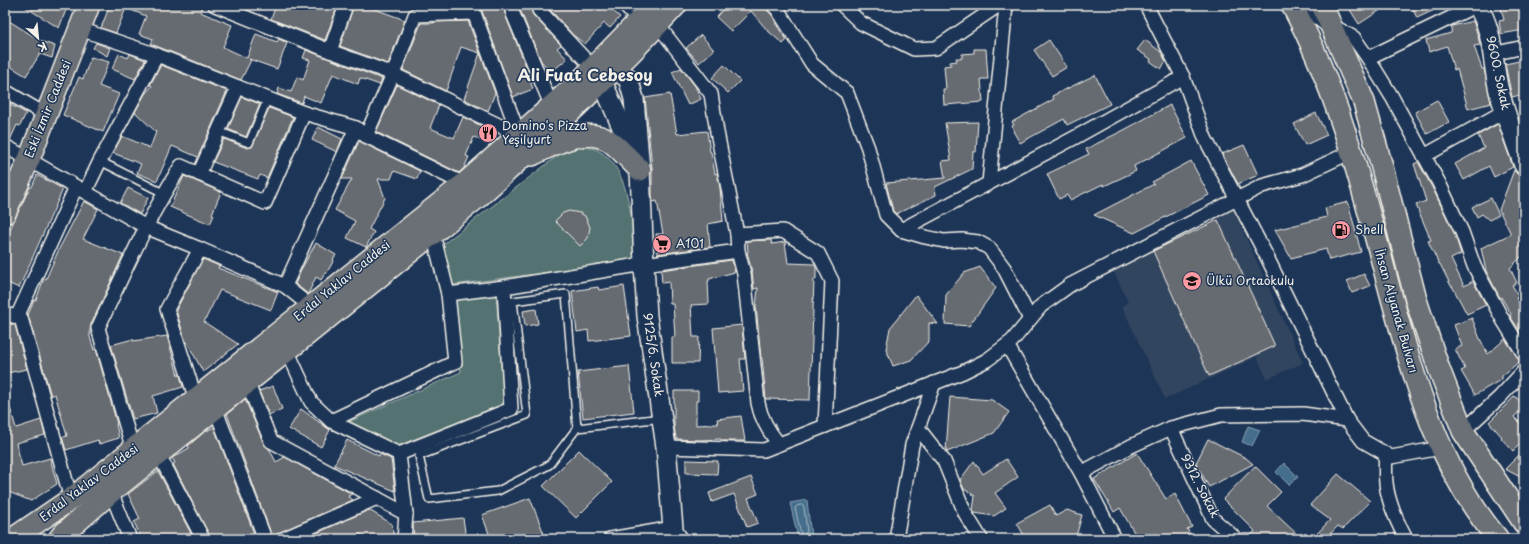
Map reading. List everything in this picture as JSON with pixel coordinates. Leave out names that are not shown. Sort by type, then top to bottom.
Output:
[{"type":"main road","name":"Eski İzmir Caddesi","points":[[5,213],[29,159],[89,5]]},
{"type":"main road","name":"Erdal Yaklav Caddesi","points":[[61,538],[111,492],[158,453],[206,404],[310,306],[464,184],[552,107],[608,68],[636,23],[676,5]]},
{"type":"main road","name":"İhsan Alyanak Bulvarı","points":[[1292,5],[1326,76],[1351,152],[1413,374],[1441,448],[1462,488],[1498,539]]},
{"type":"main road","points":[[1306,5],[1331,25]]},
{"type":"main road","name":"İhsan Alyanak Bulvarı","points":[[1322,5],[1364,102],[1416,300],[1439,370],[1462,431],[1522,515]]},
{"type":"main road","name":"9600. Sokak","points":[[1477,5],[1483,14],[1490,32],[1492,54],[1499,91],[1524,165]]},
{"type":"main road","name":"Erdal Yaklav Caddesi","points":[[10,535],[71,499],[133,450],[206,404],[247,382],[433,234],[477,198],[517,162],[608,68],[656,15]]},
{"type":"main road","name":"9125/6. Sokak","points":[[608,68],[640,170]]},
{"type":"main road","name":"9125/6. Sokak","points":[[608,68],[634,99],[640,170],[647,316],[666,447],[676,535]]},
{"type":"main road","points":[[517,162],[566,139],[578,136],[594,135],[612,143],[640,170]]},
{"type":"street","points":[[215,5],[330,51],[393,74],[519,135]]},
{"type":"street","points":[[330,51],[346,5]]},
{"type":"street","points":[[511,5],[513,14],[552,107]]},
{"type":"street","points":[[538,5],[539,10],[608,68]]},
{"type":"street","points":[[773,5],[812,64],[847,93],[868,148],[886,216],[901,230],[944,241],[962,240],[978,242],[989,248],[1004,268],[1030,319]]},
{"type":"street","points":[[842,5],[861,23],[914,49],[936,48],[984,9],[999,5]]},
{"type":"street","points":[[989,183],[1006,5]]},
{"type":"street","points":[[1146,5],[1183,77],[1205,138],[1238,199],[1347,420],[1363,441],[1391,458],[1441,448]]},
{"type":"street","points":[[1368,58],[1477,5]]},
{"type":"street","points":[[285,286],[361,132],[393,74],[414,15],[474,9],[519,135]]},
{"type":"street","points":[[656,15],[711,94],[716,132],[737,234],[738,251],[744,274],[758,402],[761,417],[772,436],[779,444]]},
{"type":"street","points":[[1331,25],[1354,38],[1368,58],[1439,183],[1459,225],[1474,266],[1502,320],[1524,354]]},
{"type":"street","points":[[80,29],[157,55],[304,113],[361,132],[464,184]]},
{"type":"street","points":[[1492,54],[1524,47]]},
{"type":"street","points":[[71,499],[21,318],[11,316],[80,189],[100,161],[157,55]]},
{"type":"street","points":[[901,230],[1074,138],[1183,77]]},
{"type":"street","points":[[199,174],[238,87]]},
{"type":"street","points":[[5,91],[46,115]]},
{"type":"street","points":[[1424,156],[1505,111]]},
{"type":"street","points":[[133,450],[98,328],[163,193],[181,166],[265,203],[304,113]]},
{"type":"street","points":[[5,146],[146,227],[285,286],[310,306]]},
{"type":"street","points":[[666,447],[764,450],[963,372],[987,360],[1012,341],[1040,306],[1070,285],[1262,186],[1302,176],[1351,152]]},
{"type":"street","points":[[737,234],[783,232],[818,253],[832,281],[824,426]]},
{"type":"street","points":[[331,421],[455,362],[448,294],[433,234]]},
{"type":"street","points":[[200,249],[167,309],[264,539]]},
{"type":"street","points":[[448,294],[504,287],[644,264],[738,251]]},
{"type":"street","points":[[287,350],[312,402],[331,421],[399,454],[511,409],[504,287]]},
{"type":"street","points":[[1007,345],[1081,473],[1115,539]]},
{"type":"street","points":[[1462,431],[1500,397],[1524,371]]},
{"type":"street","points":[[247,382],[271,441],[406,514]]},
{"type":"street","points":[[896,539],[912,445],[934,383]]},
{"type":"street","points":[[1081,473],[1131,446],[1170,428],[1220,414],[1303,414],[1347,420]]},
{"type":"street","points":[[918,428],[944,461],[965,513],[981,539]]},
{"type":"street","name":"9312. Sokak","points":[[1170,428],[1213,519],[1236,539]]},
{"type":"street","points":[[158,453],[203,539]]},
{"type":"street","points":[[399,454],[406,514],[404,539]]},
{"type":"street","points":[[1385,454],[1386,483],[1389,500],[1399,526],[1406,539]]},
{"type":"street","points":[[111,492],[130,539]]},
{"type":"street","points":[[283,539],[377,498]]},
{"type":"street","points":[[610,539],[676,535]]},
{"type":"lane","points":[[620,5],[636,23]]},
{"type":"lane","points":[[218,131],[249,142],[268,98]]},
{"type":"lane","points":[[100,161],[163,193]]},
{"type":"lane","points":[[577,428],[566,294],[513,301],[527,415],[419,456],[429,498],[498,491],[549,465],[577,428],[662,418]]},
{"type":"shaded area","name":"Ülkü Ortaokulu","points":[[1230,203],[1303,363],[1267,379],[1257,357],[1165,399],[1122,306],[1128,302],[1108,259]]},
{"type":"green space","points":[[584,147],[599,151],[610,159],[618,171],[628,200],[637,260],[453,285],[442,245],[561,153]]},
{"type":"green space","points":[[496,294],[504,404],[397,446],[346,423],[461,372],[451,301]]},
{"type":"water","points":[[1248,426],[1260,430],[1252,446],[1242,442]]},
{"type":"water","points":[[1284,463],[1298,477],[1289,485],[1276,472]]},
{"type":"water","points":[[807,500],[811,537],[798,538],[790,503]]},
{"type":"building","points":[[22,5],[68,5],[59,28]]},
{"type":"building","points":[[110,5],[203,5],[200,12],[232,25],[223,47],[247,58],[256,34],[277,42],[279,39],[287,43],[277,69],[249,59],[251,60],[241,80],[151,44],[153,39],[139,34],[146,16],[126,8],[116,33],[101,28]]},
{"type":"building","points":[[276,5],[309,5],[317,8],[319,5],[338,5],[325,40],[271,19]]},
{"type":"building","points":[[354,5],[373,5],[372,8],[405,20],[388,64],[340,46]]},
{"type":"building","points":[[481,5],[503,5],[506,17],[528,71],[527,72],[533,89],[513,97]]},
{"type":"building","points":[[519,5],[530,5],[533,15],[561,45],[557,48],[567,59],[551,72],[541,61]]},
{"type":"building","points":[[546,5],[606,5],[620,17],[610,28],[604,23],[585,44],[573,35]]},
{"type":"building","points":[[727,5],[765,5],[787,40],[783,44],[767,30],[751,11],[731,31],[716,17]]},
{"type":"building","points":[[1347,5],[1388,5],[1359,24]]},
{"type":"building","points":[[1411,5],[1445,5],[1417,18]]},
{"type":"building","points":[[1500,5],[1524,5],[1524,30],[1501,34],[1499,21],[1504,20]]},
{"type":"building","points":[[9,21],[43,42],[55,46],[52,58],[40,54],[26,76],[5,63],[5,27]]},
{"type":"building","points":[[468,21],[480,53],[461,47],[446,91],[403,70],[421,23]]},
{"type":"building","points":[[1473,21],[1480,45],[1474,46],[1482,69],[1484,69],[1491,103],[1468,109],[1457,69],[1454,70],[1447,46],[1429,52],[1426,40],[1451,33],[1452,26]]},
{"type":"building","points":[[701,35],[714,50],[699,63],[686,48]]},
{"type":"building","points":[[1049,40],[1067,67],[1052,76],[1034,50]]},
{"type":"building","points":[[1145,40],[1161,52],[1166,61],[1161,69],[1150,61],[1151,59],[1137,50]]},
{"type":"building","points":[[96,43],[110,48],[107,56],[93,48]]},
{"type":"building","points":[[974,49],[986,49],[988,79],[981,79],[983,102],[944,105],[943,89],[946,89],[944,66],[951,65],[950,62],[957,61],[956,58],[962,58],[962,54],[974,53]]},
{"type":"building","points":[[306,50],[382,79],[380,85],[360,78],[358,84],[333,74],[321,103],[304,96],[302,103],[277,94],[279,88],[291,92],[297,77],[303,80],[310,60],[303,58]]},
{"type":"building","points":[[480,53],[495,93],[488,111],[464,99]]},
{"type":"building","points":[[119,54],[128,58],[130,54],[145,60],[135,79],[112,69]]},
{"type":"building","points":[[91,57],[109,62],[99,86],[119,94],[103,132],[63,115],[79,77],[83,79]]},
{"type":"building","points":[[1524,60],[1524,94],[1512,97],[1505,64]]},
{"type":"building","points":[[161,65],[227,91],[198,157],[172,146],[157,181],[137,173],[141,164],[113,153],[122,136],[150,148],[156,132],[135,112],[145,94],[152,86],[150,85]]},
{"type":"building","points":[[724,65],[740,81],[728,93],[712,78]]},
{"type":"building","points":[[681,68],[695,86],[701,99],[688,105],[672,72]]},
{"type":"building","points":[[1095,75],[1110,104],[1067,125],[1064,119],[1020,143],[1013,131],[1012,126],[1014,125],[1012,122],[1054,99],[1052,96]]},
{"type":"building","points":[[397,85],[439,105],[430,128],[454,138],[463,117],[492,131],[487,143],[474,137],[466,156],[469,157],[464,168],[459,173],[376,132]]},
{"type":"building","points":[[670,94],[677,134],[707,131],[715,174],[717,173],[720,188],[723,221],[708,224],[710,247],[658,254],[656,234],[663,234],[657,201],[653,202],[652,195],[652,167],[645,98]]},
{"type":"building","points":[[242,97],[260,104],[246,137],[228,129]]},
{"type":"building","points":[[1437,100],[1449,122],[1427,134],[1415,112]]},
{"type":"building","points":[[5,102],[26,113],[20,126],[17,125],[10,140],[5,138]]},
{"type":"building","points":[[1170,105],[1187,138],[1134,166],[1136,171],[1104,186],[1103,184],[1070,200],[1067,195],[1059,199],[1047,174],[1089,154],[1086,149]]},
{"type":"building","points":[[269,108],[293,117],[267,178],[260,175],[258,179],[213,162],[224,139],[247,148],[252,147]]},
{"type":"building","points":[[1316,113],[1327,135],[1305,145],[1294,124]]},
{"type":"building","points":[[978,122],[976,152],[973,152],[972,169],[935,187],[936,195],[896,214],[893,211],[886,183],[945,178],[942,161],[951,160],[945,123]]},
{"type":"building","points":[[1498,124],[1513,167],[1494,177],[1489,166],[1464,180],[1455,164],[1484,148],[1478,135]]},
{"type":"building","points":[[318,127],[342,139],[337,152],[312,140]]},
{"type":"building","points":[[359,141],[420,171],[417,179],[394,171],[391,179],[378,179],[385,198],[369,229],[374,232],[366,247],[347,238],[355,221],[335,210],[352,179],[342,179]]},
{"type":"building","points":[[1244,145],[1258,175],[1238,184],[1222,154]]},
{"type":"building","points":[[1191,161],[1209,195],[1134,233],[1094,215],[1154,184],[1152,182]]},
{"type":"building","points":[[1418,162],[1455,235],[1461,254],[1451,259],[1464,286],[1473,281],[1486,305],[1467,314],[1428,241],[1431,240],[1416,205],[1426,201],[1414,164]]},
{"type":"building","points":[[1514,170],[1517,174],[1524,176],[1524,254],[1510,268],[1517,283],[1512,285],[1519,297],[1516,298],[1524,309],[1524,326],[1519,330],[1486,271],[1481,248],[1511,234],[1499,210]]},
{"type":"building","points":[[37,175],[63,189],[19,288],[5,282],[5,240]]},
{"type":"building","points":[[184,176],[221,192],[212,214],[214,215],[210,224],[170,207]]},
{"type":"building","points":[[128,188],[148,198],[140,214],[120,203]]},
{"type":"building","points":[[1491,198],[1499,215],[1489,220],[1482,214],[1477,217],[1472,207]]},
{"type":"building","points":[[84,201],[98,209],[83,239],[123,255],[90,330],[90,337],[94,350],[96,349],[117,424],[119,438],[99,444],[98,440],[66,450],[62,437],[67,436],[55,394],[51,396],[28,315],[34,300],[36,300],[44,278],[46,279],[59,249]]},
{"type":"building","points":[[1348,202],[1361,252],[1329,260],[1326,249],[1291,258],[1275,230],[1327,217],[1325,208]]},
{"type":"building","points":[[569,211],[580,213],[585,216],[590,227],[588,238],[580,246],[555,221],[563,213]]},
{"type":"building","name":"Ülkü Ortaokulu","points":[[1218,220],[1275,346],[1209,376],[1153,251]]},
{"type":"building","points":[[771,240],[772,244],[785,242],[788,263],[814,264],[816,267],[816,279],[814,279],[810,400],[766,399],[756,306],[758,288],[754,289],[747,252],[747,241]]},
{"type":"building","points":[[316,243],[336,255],[326,274],[325,273],[321,280],[316,277],[308,294],[295,284]]},
{"type":"building","points":[[203,259],[219,266],[218,268],[278,292],[271,310],[220,290],[204,322],[238,344],[203,372],[187,342],[186,343],[176,310]]},
{"type":"building","points":[[732,260],[735,272],[709,279],[709,304],[691,305],[693,337],[699,337],[698,363],[672,363],[672,337],[675,337],[673,304],[670,304],[669,282],[662,283],[661,270]]},
{"type":"building","points":[[980,267],[996,288],[969,326],[945,324],[946,295],[964,273]]},
{"type":"building","points":[[1364,274],[1370,286],[1352,293],[1347,281]]},
{"type":"building","points":[[624,286],[631,336],[589,341],[588,330],[577,332],[572,291],[598,287],[599,290]]},
{"type":"building","points":[[916,295],[938,324],[929,323],[929,341],[911,360],[893,366],[886,349],[890,328]]},
{"type":"building","points":[[536,309],[538,324],[525,326],[523,311]]},
{"type":"building","points":[[1472,318],[1480,339],[1488,354],[1505,339],[1520,361],[1502,376],[1502,379],[1475,395],[1461,371],[1465,369],[1455,349],[1462,346],[1454,325]]},
{"type":"building","points":[[5,323],[15,325],[27,369],[7,373],[5,367]]},
{"type":"building","points":[[742,325],[745,359],[740,359],[743,391],[718,393],[713,328]]},
{"type":"building","points":[[167,336],[183,387],[153,396],[157,413],[133,419],[111,345],[133,339],[133,341]]},
{"type":"building","points":[[629,366],[634,412],[583,418],[578,372]]},
{"type":"building","points":[[273,386],[282,409],[269,415],[259,391]]},
{"type":"building","points":[[674,391],[698,391],[698,401],[696,401],[696,425],[718,424],[717,419],[741,416],[745,441],[721,441],[721,439],[676,439],[674,426]]},
{"type":"building","points":[[1515,396],[1524,406],[1514,417],[1524,427],[1524,440],[1513,451],[1489,422]]},
{"type":"building","points":[[950,397],[992,400],[1009,412],[994,433],[947,452]]},
{"type":"building","points":[[245,399],[264,444],[270,450],[276,462],[285,457],[352,494],[348,496],[353,500],[280,532],[276,535],[275,539],[273,539],[227,414]]},
{"type":"building","points":[[5,401],[8,401],[16,428],[41,420],[45,435],[16,443],[22,466],[50,458],[57,484],[31,501],[6,491]]},
{"type":"building","points":[[301,409],[330,430],[321,447],[289,429]]},
{"type":"building","points":[[214,427],[256,539],[211,539],[173,464],[175,463],[172,458],[189,448],[188,446],[203,433]]},
{"type":"building","points":[[1208,439],[1246,458],[1253,464],[1209,487],[1196,463]]},
{"type":"building","points":[[347,440],[379,456],[380,454],[391,459],[395,491],[334,465]]},
{"type":"building","points":[[579,450],[612,482],[576,518],[543,486]]},
{"type":"building","points":[[1524,450],[1524,479],[1505,469]]},
{"type":"building","points":[[1137,453],[1166,499],[1175,494],[1192,527],[1187,529],[1193,539],[1138,539],[1120,508],[1114,512],[1094,479]]},
{"type":"building","points":[[1006,459],[1018,477],[995,493],[1006,508],[994,516],[974,513],[975,496],[964,489],[960,480],[974,461],[983,474]]},
{"type":"building","points":[[686,460],[718,461],[717,474],[686,473]]},
{"type":"building","points":[[1255,466],[1281,492],[1267,506],[1302,539],[1247,539],[1255,531],[1223,499]]},
{"type":"building","points":[[158,471],[194,539],[142,539],[134,522],[140,519],[128,494]]},
{"type":"building","points":[[1338,474],[1370,501],[1343,529],[1338,526],[1325,539],[1312,539],[1330,520],[1310,505]]},
{"type":"building","points":[[751,477],[758,494],[748,498],[758,523],[747,527],[734,494],[712,502],[709,493]]},
{"type":"building","points":[[530,498],[546,539],[491,539],[482,515]]},
{"type":"building","points":[[1050,505],[1056,516],[1067,510],[1082,515],[1077,533],[1073,539],[1026,539],[1017,523]]},
{"type":"building","points":[[369,510],[392,524],[394,539],[368,539],[360,534],[349,539],[303,539]]},
{"type":"building","points":[[463,518],[466,539],[414,539],[413,523]]},
{"type":"place","name":"Domino's Pizza Yeşilyurt","points":[[488,133]]},
{"type":"place","name":"Shell","points":[[1341,230]]},
{"type":"place","name":"A101","points":[[662,244]]},
{"type":"place","name":"Ülkü Ortaokulu","points":[[1192,281]]},
{"type":"district","name":"Ali Fuat Cebesoy","points":[[585,75]]}]
